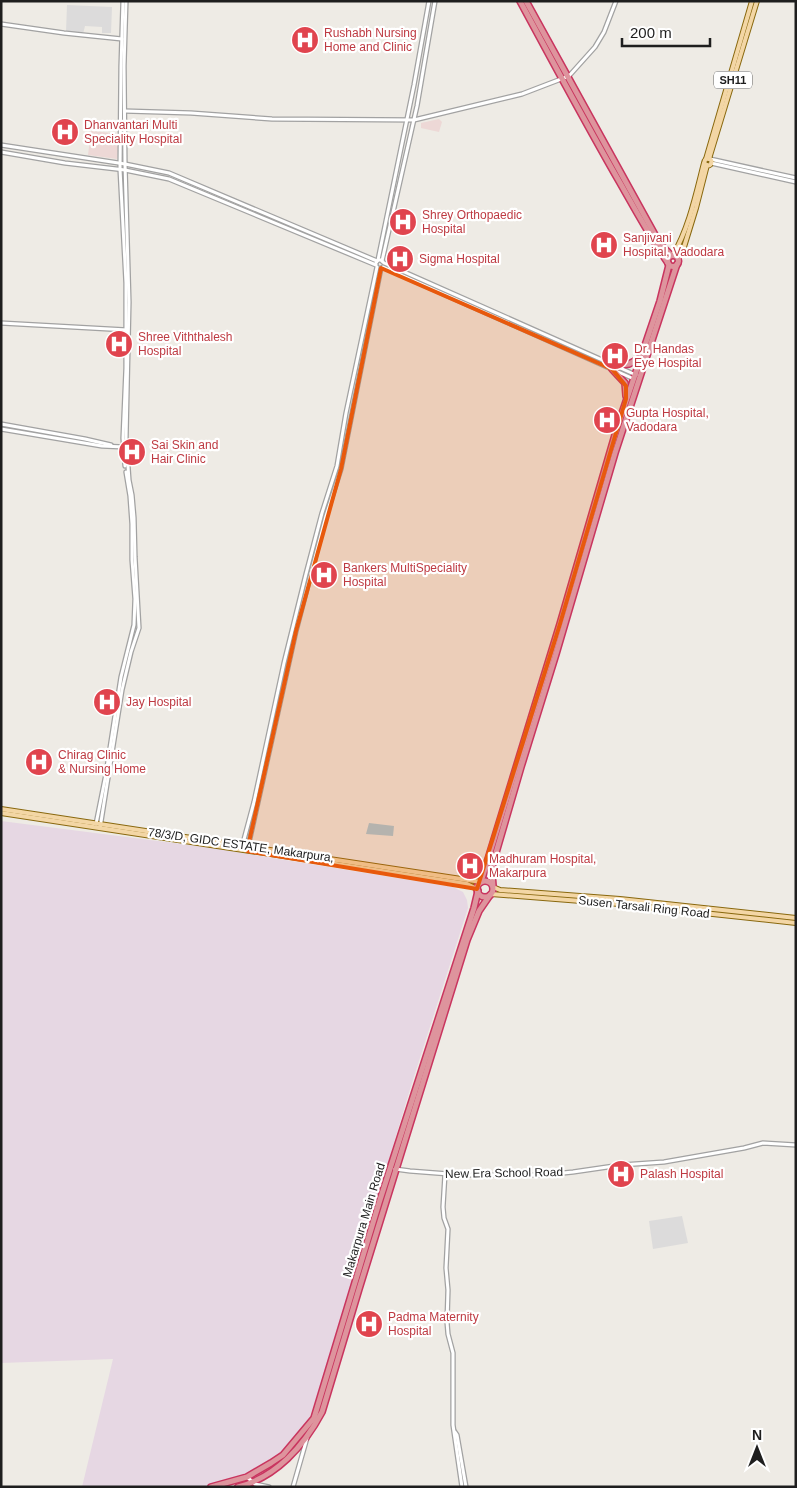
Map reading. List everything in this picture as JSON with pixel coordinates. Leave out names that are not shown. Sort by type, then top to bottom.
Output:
[{"type":"highway","points":[[520,1],[566,77],[660,244],[675,258]]},
{"type":"highway","points":[[526,1],[566,77],[576,106],[668,264]]},
{"type":"highway","points":[[668,264],[672,266],[675,258]]},
{"type":"highway","points":[[477,909],[477,890],[560,624],[626,399],[637,378],[640,358],[666,281],[667,260],[675,258]]},
{"type":"highway","points":[[477,909],[493,891],[493,863],[518,776],[637,378],[675,258]]},
{"type":"highway","points":[[626,399],[625,383],[614,367],[629,364],[640,358]]},
{"type":"highway","points":[[481,882],[488,881],[493,886]]},
{"type":"highway","points":[[477,890],[483,896],[491,895]]},
{"type":"highway","name":"Makarpura Main Road","points":[[241,1486],[246,1479],[282,1455],[314,1423],[322,1412],[354,1294],[477,909]]},
{"type":"highway","name":"Makarpura Main Road","points":[[211,1487],[246,1479],[260,1478],[295,1452],[308,1435],[314,1423]]},
{"type":"main road","name":"SH11","points":[[708,161],[752,1]]},
{"type":"main road","name":"SH11","points":[[708,161],[757,1]]},
{"type":"main road","points":[[675,258],[708,161]]},
{"type":"main road","name":"78/3/D, GIDC ESTATE, Makarpura,","points":[[1,809],[242,850],[248,848],[481,882]]},
{"type":"main road","name":"78/3/D, GIDC ESTATE, Makarpura,","points":[[1,813],[243,845],[248,848],[467,884],[477,890]]},
{"type":"main road","name":"Susen Tarsali Ring Road","points":[[493,886],[500,890],[620,899],[796,918]]},
{"type":"main road","name":"Susen Tarsali Ring Road","points":[[491,895],[619,904],[796,923]]},
{"type":"street","points":[[124,1],[125,111],[123,164],[120,169],[127,330]]},
{"type":"street","points":[[248,848],[296,631],[326,516],[341,469],[429,1]]},
{"type":"street","points":[[242,850],[309,558],[337,466],[346,413],[414,120],[435,1]]},
{"type":"street","points":[[125,111],[191,113],[272,120],[414,120],[522,94],[566,77],[595,47],[604,32],[616,1]]},
{"type":"street","points":[[1,24],[124,40]]},
{"type":"street","points":[[98,826],[121,677],[134,624],[135,598],[132,524],[125,447],[129,276],[120,66],[124,40]]},
{"type":"street","points":[[1,145],[123,164],[173,174],[637,378]]},
{"type":"street","points":[[1,152],[120,169],[169,179],[380,264]]},
{"type":"street","points":[[708,161],[796,178]]},
{"type":"street","points":[[708,161],[796,182]]},
{"type":"street","points":[[1,323],[127,330]]},
{"type":"street","points":[[1,424],[114,446]]},
{"type":"street","points":[[1,428],[102,446],[125,447]]},
{"type":"street","name":"New Era School Road","points":[[393,1169],[462,1176],[544,1175],[621,1165],[664,1162],[763,1143],[796,1144]]},
{"type":"street","points":[[445,1174],[443,1207],[448,1229],[446,1268],[448,1290],[447,1322],[453,1353],[453,1419],[464,1487]]},
{"type":"street","points":[[293,1487],[308,1435]]},
{"type":"street","points":[[246,1479],[255,1484],[270,1487]]},
{"type":"highlighted area","points":[[381,268],[612,369],[626,386],[626,399],[560,624],[477,889],[247,851],[296,631],[341,469]]},
{"type":"shaded area","points":[[67,5],[112,7],[111,33],[102,33],[102,27],[85,26],[83,34],[66,32]]},
{"type":"shaded area","points":[[439,119],[442,122],[439,132],[421,128],[421,123]]},
{"type":"shaded area","points":[[91,131],[120,134],[117,159],[88,155]]},
{"type":"shaded area","points":[[1,821],[205,847],[453,887],[463,892],[467,900],[468,908],[411,1086],[328,1362],[308,1422],[289,1450],[238,1480],[212,1487],[82,1487],[113,1359],[1,1363]]},
{"type":"shaded area","points":[[682,1216],[688,1243],[653,1249],[649,1221]]},
{"type":"water","points":[[369,823],[394,826],[393,836],[366,834]]},
{"type":"place","name":"Rushabh Nursing Home and Clinic","points":[[305,40]]},
{"type":"place","name":"Dhanvantari Multi Speciality Hospital","points":[[65,132]]},
{"type":"place","name":"Shrey Orthopaedic Hospital","points":[[403,222]]},
{"type":"place","name":"Sanjivani Hospital, Vadodara","points":[[604,245]]},
{"type":"place","name":"Sigma Hospital","points":[[400,259]]},
{"type":"place","name":"Shree Viththalesh Hospital","points":[[119,344]]},
{"type":"place","name":"Dr. Handas Eye Hospital","points":[[615,356]]},
{"type":"place","name":"Gupta Hospital, Vadodara","points":[[607,420]]},
{"type":"place","name":"Sai Skin and Hair Clinic","points":[[132,452]]},
{"type":"place","name":"Bankers MultiSpeciality Hospital","points":[[324,575]]},
{"type":"place","name":"Jay Hospital","points":[[107,702]]},
{"type":"place","name":"Chirag Clinic & Nursing Home","points":[[39,762]]},
{"type":"place","name":"Madhuram Hospital, Makarpura","points":[[470,866]]},
{"type":"place","name":"Palash Hospital","points":[[621,1174]]},
{"type":"place","name":"Padma Maternity Hospital","points":[[369,1324]]}]
